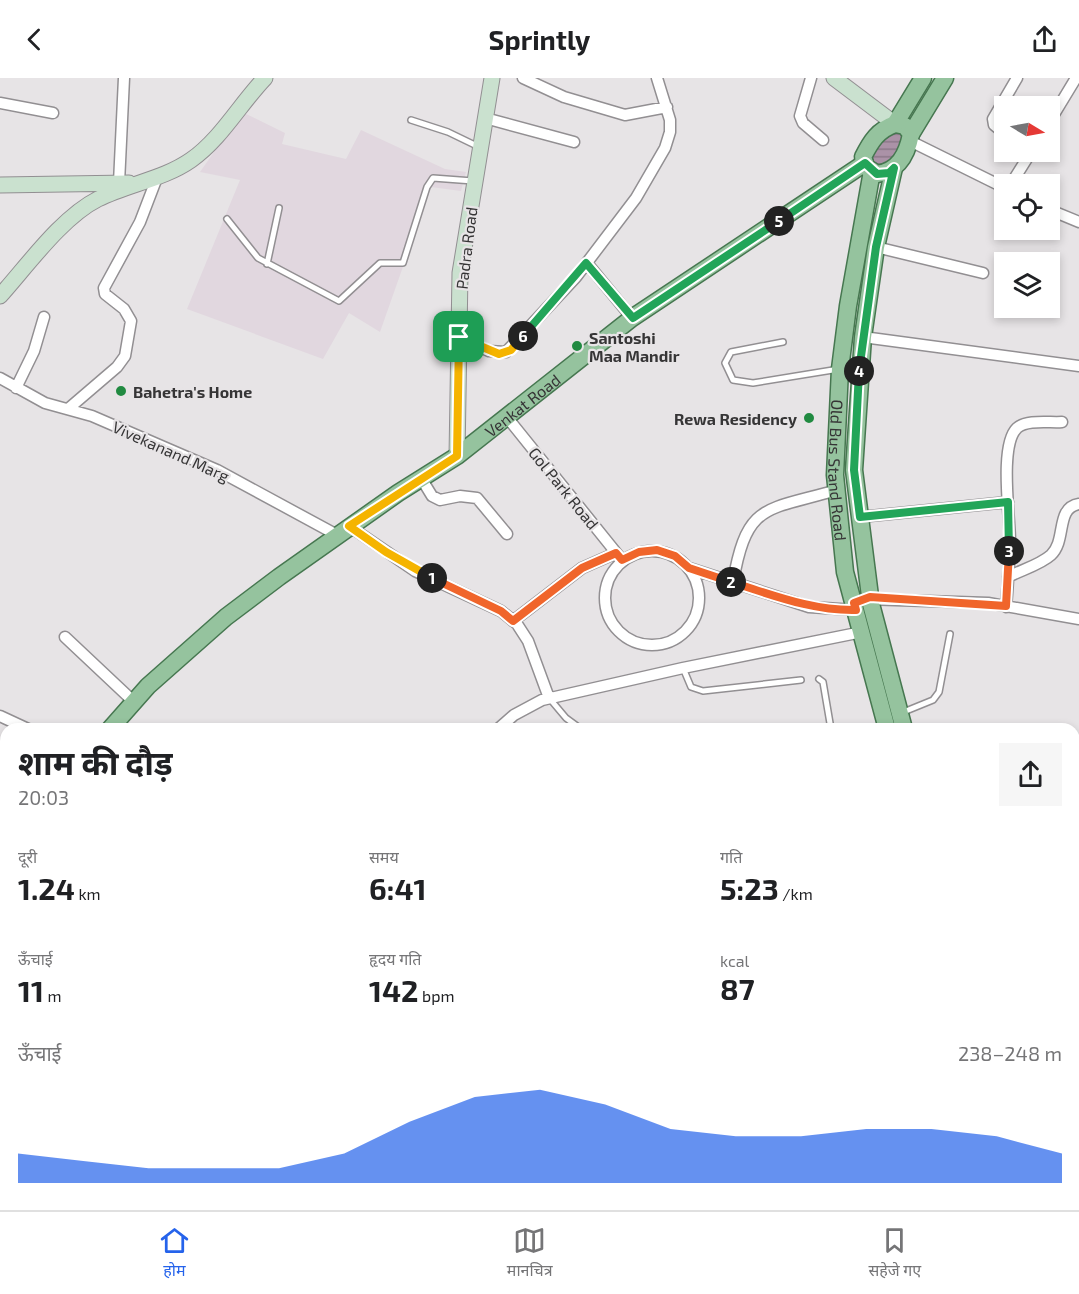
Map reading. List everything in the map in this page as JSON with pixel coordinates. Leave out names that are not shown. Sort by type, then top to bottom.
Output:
[{"type":"main road","points":[[895,124],[923,78]]},
{"type":"main road","points":[[894,168],[900,163],[910,137],[945,78]]},
{"type":"main road","points":[[869,167],[863,157],[872,140],[883,128],[895,124],[904,126],[910,137]]},
{"type":"main road","name":"Venkat Road","points":[[115,723],[133,701],[226,617],[343,531],[457,456],[633,318],[869,167],[883,174],[894,168]]},
{"type":"main road","name":"Old Bus Stand Road","points":[[869,167],[840,369],[835,476],[846,572],[885,723]]},
{"type":"main road","name":"Old Bus Stand Road","points":[[894,168],[876,247],[863,337],[854,470],[870,597],[901,721]]},
{"type":"street","points":[[119,183],[124,78]]},
{"type":"street","points":[[0,296],[80,211],[97,200],[192,160],[208,146],[265,78]]},
{"type":"street","name":"Padra Road","points":[[457,456],[460,273],[492,78]]},
{"type":"street","points":[[523,78],[564,97],[625,115],[667,107]]},
{"type":"street","points":[[459,337],[489,351],[506,352],[586,263],[636,198],[665,148],[670,132],[667,107],[657,78]]},
{"type":"street","points":[[811,78],[800,116],[803,123],[823,140]]},
{"type":"street","points":[[834,78],[895,124]]},
{"type":"street","points":[[1006,96],[1017,78]]},
{"type":"street","points":[[1060,104],[1076,78]]},
{"type":"street","points":[[0,104],[53,112]]},
{"type":"street","points":[[485,118],[574,142]]},
{"type":"street","points":[[910,137],[994,182]]},
{"type":"street","points":[[68,409],[117,367],[125,356],[131,321],[124,309],[105,294],[104,288],[140,222],[158,176]]},
{"type":"street","points":[[0,185],[137,183]]},
{"type":"street","points":[[1060,214],[1079,222]]},
{"type":"street","points":[[876,247],[982,273]]},
{"type":"street","points":[[586,263],[633,318]]},
{"type":"street","points":[[16,388],[34,351],[44,317]]},
{"type":"street","points":[[863,337],[1079,366]]},
{"type":"street","name":"Vivekanand Marg","points":[[0,378],[45,403],[92,416],[217,470],[343,531],[415,571],[501,611],[513,621]]},
{"type":"street","name":"Gol Park Road","points":[[506,416],[619,556]]},
{"type":"street","points":[[1006,606],[1009,450],[1012,435],[1018,427],[1029,423],[1062,422]]},
{"type":"street","points":[[421,478],[432,496],[440,500],[460,496],[477,498],[507,534]]},
{"type":"street","points":[[733,582],[739,546],[747,529],[758,515],[837,490]]},
{"type":"street","points":[[860,517],[1008,502]]},
{"type":"street","points":[[1008,577],[1052,555],[1060,538],[1065,512],[1070,506],[1079,504]]},
{"type":"street","points":[[549,698],[528,641],[513,621],[582,568],[619,556],[639,552],[657,550],[675,556],[689,568],[698,585],[699,603],[693,621],[681,636],[665,644],[646,646],[628,640],[614,628],[606,611],[604,592],[619,556]]},
{"type":"street","points":[[689,568],[809,607],[855,607],[870,597],[1006,606],[1079,619]]},
{"type":"street","points":[[505,723],[514,715],[549,698],[862,632]]},
{"type":"street","points":[[65,637],[133,701]]},
{"type":"street","points":[[0,716],[15,723]]},
{"type":"lane","points":[[411,120],[448,132],[480,147]]},
{"type":"lane","points":[[227,219],[252,251],[267,264],[339,301],[380,263],[403,263],[427,187],[433,178],[475,181]]},
{"type":"lane","points":[[267,264],[279,208]]},
{"type":"lane","points":[[783,342],[731,352],[725,363],[728,374],[733,380],[753,383],[840,369]]},
{"type":"lane","points":[[901,721],[933,700],[939,692],[950,634]]},
{"type":"lane","points":[[683,668],[692,687],[703,691],[801,680]]},
{"type":"lane","points":[[819,679],[823,682],[830,723]]},
{"type":"lane","points":[[549,698],[573,723]]},
{"type":"shaded area","points":[[242,112],[285,133],[282,144],[346,159],[361,130],[445,169],[466,172],[461,191],[431,187],[380,332],[349,313],[323,359],[187,309],[240,180],[200,172]]},
{"type":"shaded area","points":[[905,126],[900,163],[866,167],[872,140]]},
{"type":"place","name":"Santoshi Maa Mandir","points":[[577,346]]},
{"type":"place","name":"Bahetra's Home","points":[[121,391]]},
{"type":"place","name":"Rewa Residency","points":[[809,418]]},
{"type":"route","points":[[865,163],[866,167],[877,174],[889,173],[894,168],[876,247],[859,378],[854,470],[860,517],[1008,502],[1010,539],[1006,606],[988,603],[870,597],[854,603],[856,610],[809,607],[689,568],[675,556],[657,550],[639,552],[622,560],[616,553],[600,558],[582,568],[513,621],[501,611],[415,571],[349,526],[457,456],[459,337],[499,354],[511,350],[586,263],[633,318],[865,163]]}]
